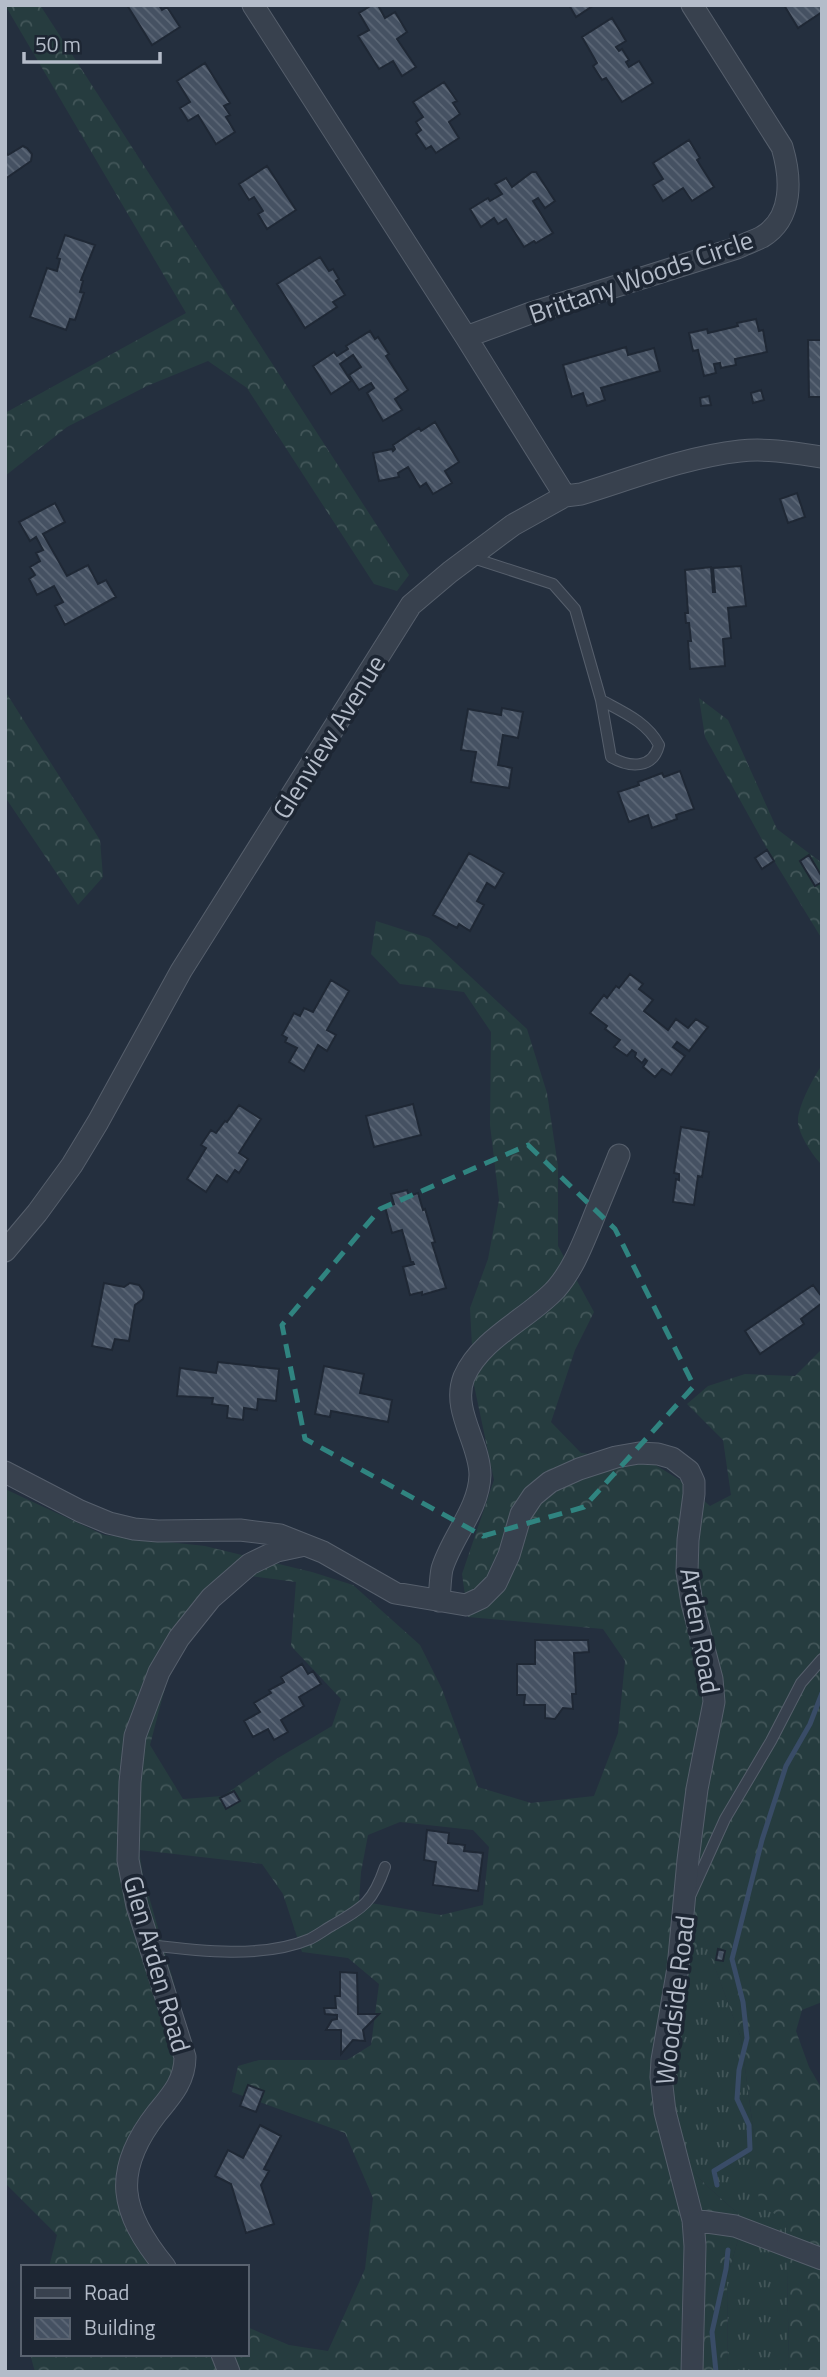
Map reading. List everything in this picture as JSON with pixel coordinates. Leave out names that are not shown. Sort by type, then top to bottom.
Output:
[{"type":"street","points":[[253,5],[565,496]]},
{"type":"street","name":"Brittany Woods Circle","points":[[466,337],[541,310],[737,248],[763,236],[775,226],[783,213],[788,196],[789,171],[782,147],[692,5]]},
{"type":"street","name":"Glenview Avenue","points":[[5,1251],[72,1165],[181,971],[348,708],[399,622],[422,594],[513,525],[565,496],[582,494],[708,456],[743,451],[788,452],[822,457]]},
{"type":"street","points":[[439,1601],[442,1570],[479,1485],[478,1458],[461,1403],[460,1393],[464,1378],[477,1358],[542,1303],[574,1264],[619,1155]]},
{"type":"street","name":"Arden Road","points":[[5,1472],[109,1523],[158,1531],[258,1531],[280,1535],[323,1552],[395,1593],[466,1605],[481,1598],[496,1583],[509,1555],[521,1514],[533,1496],[550,1482],[616,1457],[639,1453],[672,1458],[689,1471],[694,1482],[687,1572],[692,1603],[712,1679],[714,1702],[697,1789],[683,1912]]},
{"type":"street","name":"Glen Arden Road","points":[[163,2265],[145,2242],[134,2220],[127,2185],[128,2169],[136,2144],[183,2077],[185,2057],[137,1906],[128,1860],[127,1834],[135,1736],[159,1672],[179,1638],[211,1598],[250,1564],[277,1551],[305,1545]]},
{"type":"street","name":"Woodside Road","points":[[683,1912],[678,1968],[661,2077],[665,2112],[693,2220],[695,2246],[692,2372]]},
{"type":"street","points":[[693,2220],[735,2226],[822,2259]]},
{"type":"lane","points":[[470,556],[553,583],[575,609],[601,701],[611,757],[619,762],[635,765],[648,763],[657,755],[659,745],[654,736],[639,721],[601,701]]},
{"type":"lane","name":"Woodside Road","points":[[683,1912],[725,1819],[801,1684],[822,1659]]},
{"type":"lane","points":[[149,1945],[237,1951],[281,1947],[310,1939],[363,1908],[377,1890],[385,1867]]},
{"type":"highlighted area","points":[[528,1145],[615,1229],[694,1386],[584,1507],[483,1536],[305,1439],[282,1325],[380,1209]]},
{"type":"green space","points":[[5,5],[40,5],[409,575],[397,591],[374,584],[247,388],[208,361],[147,386],[67,427],[5,476],[5,413],[186,313]]},
{"type":"green space","points":[[5,691],[100,840],[103,877],[78,905],[5,797]]},
{"type":"green space","points":[[699,698],[728,720],[777,829],[822,863],[822,939],[770,854],[705,737]]},
{"type":"green space","points":[[376,921],[429,938],[527,1029],[547,1093],[558,1166],[558,1246],[594,1312],[575,1350],[551,1422],[581,1453],[649,1461],[680,1480],[710,1506],[731,1495],[723,1440],[687,1404],[708,1386],[745,1374],[795,1376],[822,1349],[822,2002],[802,2010],[796,2031],[809,2067],[822,2089],[822,2372],[787,2372],[786,2222],[759,2203],[754,2135],[741,2038],[702,1933],[654,2057],[662,2140],[744,2219],[727,2278],[728,2372],[35,2372],[31,2356],[248,2356],[248,2327],[289,2345],[328,2351],[365,2269],[373,2198],[345,2133],[232,2092],[238,2066],[259,2060],[347,2060],[371,2045],[379,1984],[348,1958],[302,1952],[283,1894],[262,1864],[139,1850],[143,1876],[192,2046],[187,2087],[145,2151],[133,2180],[140,2224],[174,2265],[50,2265],[57,2235],[5,2183],[5,1489],[104,1535],[205,1546],[312,1572],[353,1585],[420,1645],[442,1689],[478,1787],[531,1803],[594,1796],[618,1733],[625,1661],[603,1629],[468,1617],[462,1574],[494,1480],[474,1385],[470,1308],[488,1259],[499,1200],[490,1125],[491,1032],[464,992],[400,984],[371,954]],"holes":[[[242,1575],[296,1582],[291,1646],[341,1699],[332,1726],[278,1758],[223,1796],[183,1799],[150,1745],[166,1684],[189,1637]],[[400,1822],[473,1830],[489,1847],[483,1905],[441,1915],[359,1901],[368,1835]]]},
{"type":"green space","points":[[822,1065],[822,1165],[810,1151],[798,1121],[803,1100]]},
{"type":"green space","points":[[702,1932],[741,2038],[754,2135],[786,2222],[787,2372],[728,2372],[727,2278],[744,2219],[662,2140],[654,2057]]},
{"type":"building","points":[[127,5],[159,5],[162,10],[167,7],[180,27],[152,45]]},
{"type":"building","points":[[372,5],[378,5],[385,18],[395,12],[407,32],[397,39],[416,67],[402,76],[393,61],[379,69],[358,36],[369,30],[359,13]]},
{"type":"building","points":[[569,5],[594,5],[576,17]]},
{"type":"building","points":[[784,5],[822,5],[822,12],[798,28]]},
{"type":"building","points":[[612,18],[626,41],[616,47],[619,51],[622,49],[629,60],[626,62],[629,67],[639,61],[653,83],[622,102],[606,78],[602,80],[593,66],[597,63],[582,37]]},
{"type":"building","points":[[205,63],[230,103],[224,106],[230,115],[226,117],[235,132],[216,144],[198,115],[188,121],[180,108],[190,102],[177,81]]},
{"type":"building","points":[[444,82],[457,101],[453,103],[460,114],[449,122],[459,138],[436,153],[431,146],[426,149],[416,134],[421,130],[416,122],[423,117],[413,102]]},
{"type":"building","points":[[689,140],[700,158],[697,160],[714,187],[692,201],[683,188],[663,201],[653,185],[663,179],[653,163]]},
{"type":"building","points":[[23,146],[32,154],[31,161],[5,179],[5,151],[8,155]]},
{"type":"building","points":[[267,166],[296,210],[267,229],[258,214],[263,211],[254,197],[249,200],[239,184]]},
{"type":"building","points":[[532,172],[536,172],[555,201],[545,208],[538,198],[533,201],[553,233],[524,247],[506,219],[498,224],[494,218],[481,227],[470,209],[488,198],[490,201],[502,194],[495,184],[506,178],[512,187]]},
{"type":"building","points":[[65,235],[95,245],[81,280],[80,292],[84,293],[75,320],[70,319],[66,330],[30,317],[47,268],[57,271],[60,259],[57,258]]},
{"type":"building","points":[[320,257],[329,271],[333,269],[339,279],[336,281],[345,295],[333,302],[337,307],[305,328],[277,284]]},
{"type":"building","points":[[756,319],[759,331],[763,330],[767,352],[735,359],[736,365],[721,368],[720,363],[714,364],[716,373],[704,376],[698,350],[693,351],[689,333],[707,329],[708,333]]},
{"type":"building","points":[[370,331],[375,339],[378,337],[389,354],[386,356],[408,390],[395,399],[402,410],[383,421],[367,393],[374,388],[371,383],[359,390],[349,375],[361,367],[353,355],[340,364],[351,381],[331,394],[313,366],[334,352],[337,356],[348,349],[346,346]]},
{"type":"building","points":[[808,340],[822,340],[822,397],[809,397]]},
{"type":"building","points":[[626,347],[628,355],[654,348],[660,371],[601,388],[605,400],[587,406],[583,393],[572,397],[563,365]]},
{"type":"building","points":[[761,390],[764,400],[753,403],[751,393]]},
{"type":"building","points":[[709,396],[711,405],[701,406],[700,398]]},
{"type":"building","points":[[435,422],[459,462],[445,471],[452,483],[433,494],[426,483],[420,487],[408,467],[398,473],[399,477],[379,481],[373,453],[393,451],[393,445],[419,428],[421,431]]},
{"type":"building","points":[[797,493],[805,517],[788,523],[780,499]]},
{"type":"building","points":[[55,503],[65,522],[43,534],[67,576],[88,565],[98,584],[106,580],[116,597],[65,625],[55,606],[63,602],[54,586],[37,595],[29,579],[35,575],[30,567],[40,561],[36,553],[43,550],[36,537],[30,541],[19,522]]},
{"type":"building","points":[[741,566],[746,606],[728,608],[731,638],[723,639],[725,666],[690,669],[688,641],[691,641],[685,613],[688,613],[685,570],[711,567],[715,592],[713,568]]},
{"type":"building","points":[[502,708],[523,712],[518,738],[503,735],[498,765],[512,768],[509,788],[471,782],[476,752],[461,750],[468,709],[501,715]]},
{"type":"building","points":[[680,771],[694,809],[676,815],[677,819],[652,828],[648,815],[629,822],[618,792],[662,773],[664,777]]},
{"type":"building","points":[[767,850],[774,861],[762,869],[755,858]]},
{"type":"building","points":[[469,853],[504,873],[495,888],[487,883],[477,901],[484,905],[470,931],[459,924],[457,928],[433,915]]},
{"type":"building","points":[[809,855],[822,877],[822,882],[815,886],[800,861]]},
{"type":"building","points":[[630,974],[643,984],[639,989],[653,1000],[644,1011],[668,1030],[676,1019],[688,1028],[696,1019],[708,1027],[689,1051],[677,1042],[673,1047],[685,1056],[671,1075],[662,1069],[655,1077],[643,1067],[647,1061],[645,1059],[642,1063],[632,1050],[627,1056],[614,1047],[620,1040],[590,1013],[604,995],[607,998]]},
{"type":"building","points":[[331,980],[349,991],[327,1030],[336,1035],[327,1051],[318,1045],[304,1071],[289,1062],[297,1048],[285,1042],[287,1038],[282,1035],[294,1013],[300,1016],[304,1008],[313,1012]]},
{"type":"building","points":[[413,1104],[421,1135],[374,1147],[366,1116]]},
{"type":"building","points":[[239,1105],[261,1119],[239,1153],[248,1159],[239,1173],[235,1170],[227,1182],[217,1175],[206,1192],[187,1179],[206,1148],[201,1145],[211,1130],[216,1133]]},
{"type":"building","points":[[681,1127],[709,1132],[702,1177],[698,1176],[694,1205],[673,1202],[676,1179],[679,1180],[679,1174],[674,1173]]},
{"type":"building","points":[[407,1190],[409,1196],[418,1193],[423,1210],[425,1209],[446,1288],[422,1295],[422,1292],[410,1295],[403,1267],[414,1264],[411,1262],[402,1230],[392,1233],[385,1207],[394,1204],[391,1194]]},
{"type":"building","points":[[104,1283],[124,1287],[130,1283],[139,1285],[144,1292],[143,1299],[135,1305],[129,1341],[115,1339],[112,1350],[92,1346]]},
{"type":"building","points":[[813,1285],[822,1297],[822,1303],[801,1319],[804,1324],[760,1354],[745,1331]]},
{"type":"building","points":[[218,1362],[279,1369],[276,1401],[258,1399],[257,1410],[244,1408],[243,1420],[227,1418],[228,1406],[212,1404],[213,1398],[177,1396],[180,1368],[216,1373]]},
{"type":"building","points":[[324,1366],[364,1374],[360,1393],[392,1400],[388,1422],[331,1411],[330,1417],[315,1414]]},
{"type":"building","points":[[535,1640],[588,1640],[589,1652],[574,1653],[576,1694],[572,1694],[573,1709],[563,1708],[555,1719],[545,1718],[545,1705],[524,1705],[525,1695],[517,1695],[517,1664],[535,1664]]},
{"type":"building","points":[[302,1664],[308,1674],[313,1671],[321,1684],[299,1697],[304,1706],[281,1720],[288,1732],[274,1740],[268,1729],[253,1737],[244,1721],[260,1712],[254,1703],[284,1682],[281,1677]]},
{"type":"building","points":[[234,1791],[240,1801],[226,1809],[220,1798]]},
{"type":"building","points":[[427,1830],[449,1833],[448,1843],[465,1845],[464,1851],[483,1853],[478,1891],[433,1885],[436,1862],[424,1860]]},
{"type":"building","points":[[718,1949],[725,1951],[723,1961],[716,1960]]},
{"type":"building","points":[[340,1972],[357,1973],[358,2014],[379,2014],[363,2030],[365,2041],[353,2040],[341,2054],[341,2030],[326,2030],[332,2020],[337,2019],[337,2015],[325,2014],[324,2008],[336,2008],[335,1996],[340,1996]]},
{"type":"building","points":[[248,2085],[264,2091],[256,2112],[240,2106]]},
{"type":"building","points":[[260,2125],[281,2136],[264,2169],[269,2171],[261,2185],[274,2224],[246,2233],[231,2184],[215,2176],[228,2150],[243,2158]]},
{"type":"waterway","points":[[717,2185],[714,2171],[750,2149],[749,2125],[737,2099],[739,2070],[747,2038],[743,2002],[732,1959],[762,1840],[786,1766],[810,1724],[822,1693]]},
{"type":"waterway","points":[[716,2372],[712,2332],[728,2250]]}]
